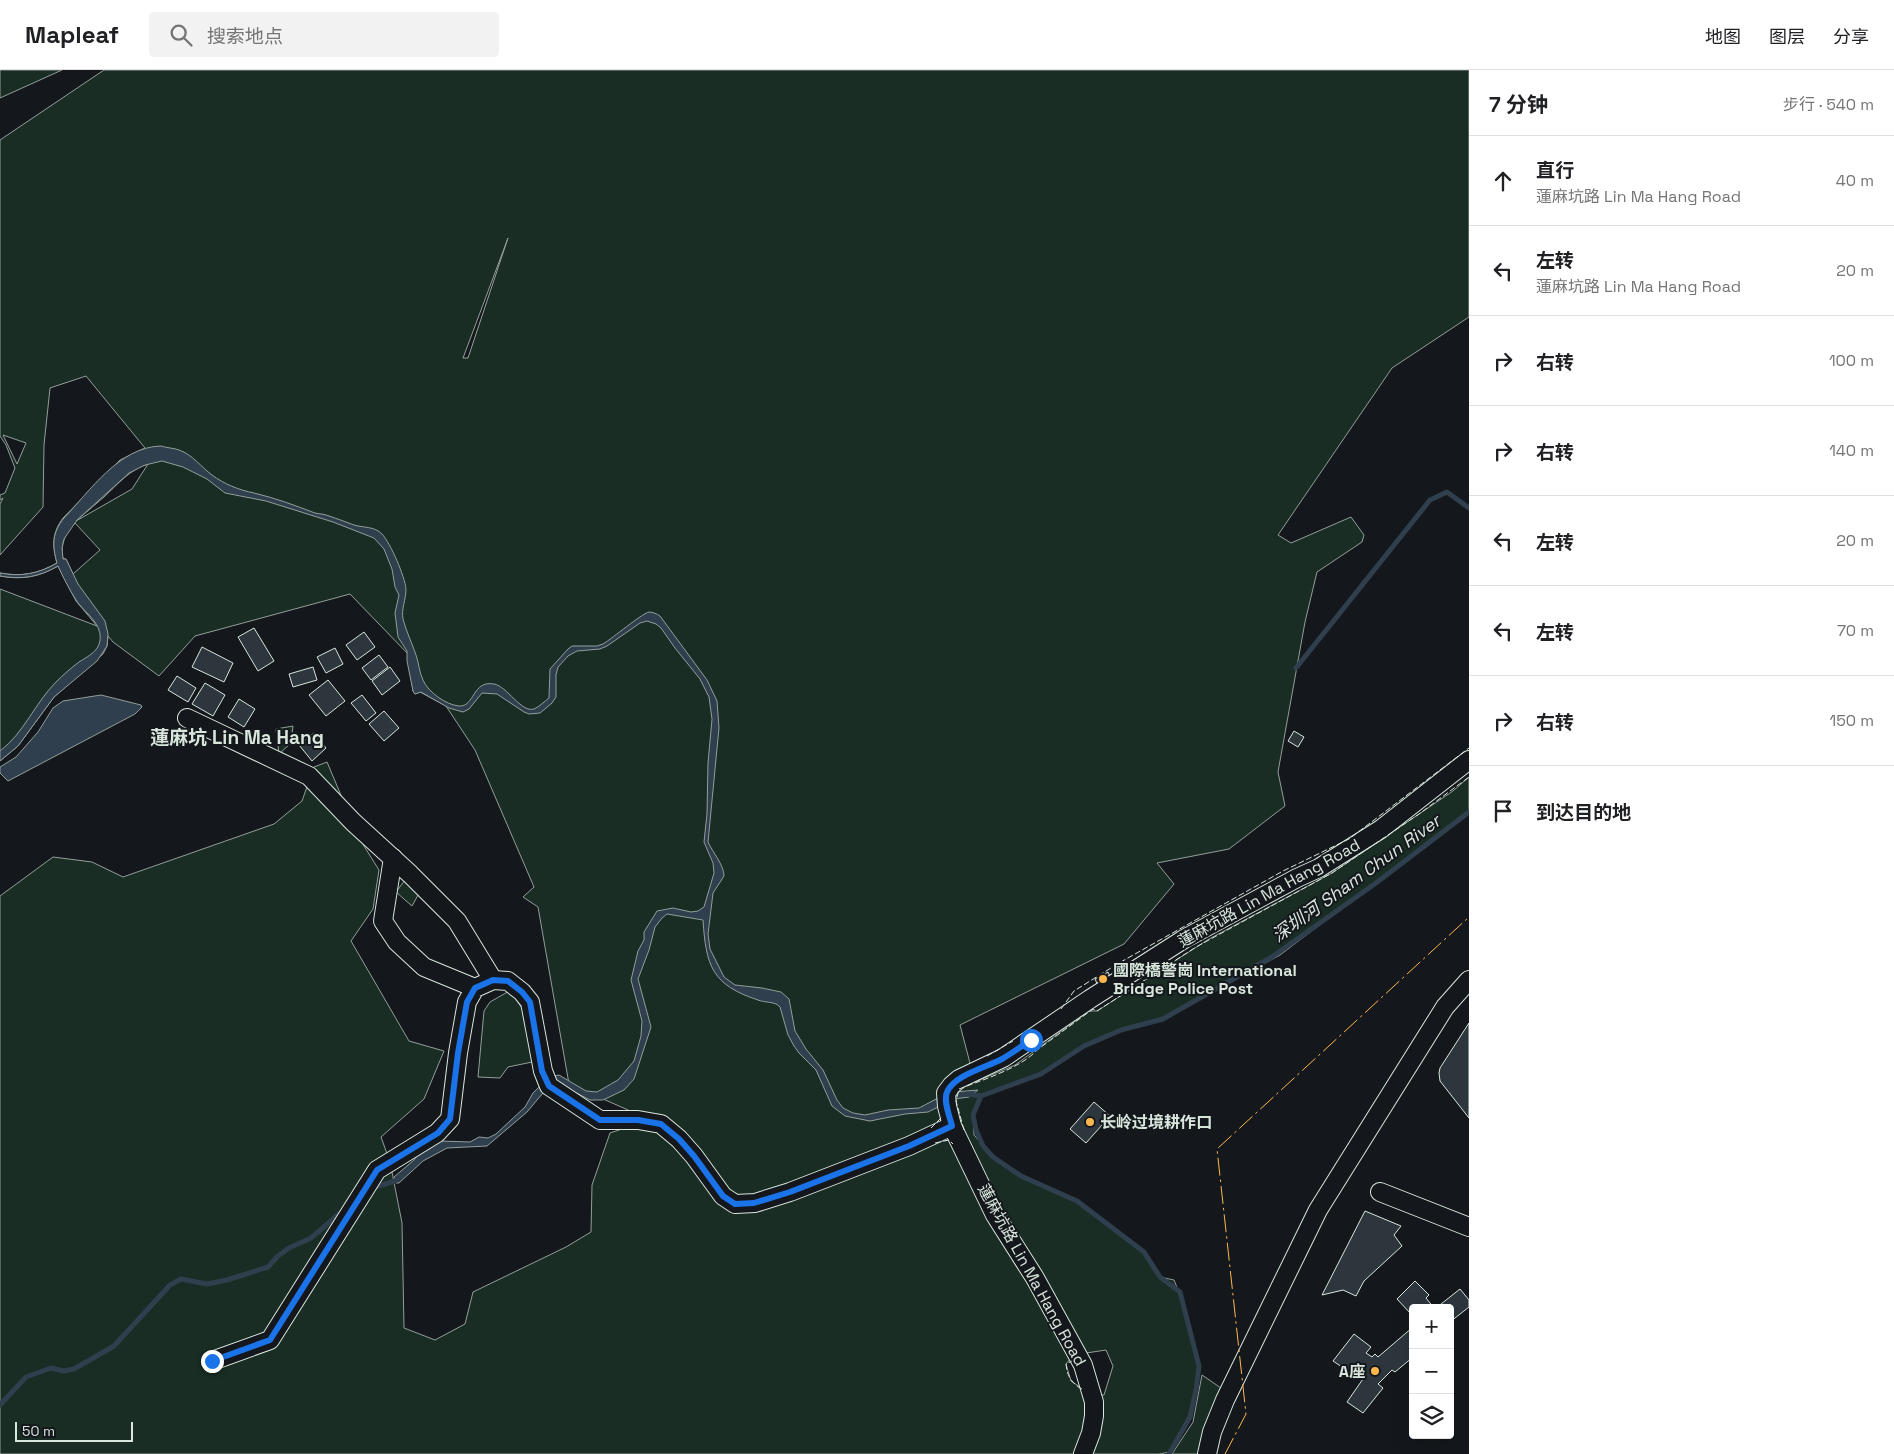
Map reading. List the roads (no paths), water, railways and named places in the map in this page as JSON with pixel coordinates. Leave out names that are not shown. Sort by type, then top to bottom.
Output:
[{"type":"street","points":[[188,718],[309,776],[353,822],[393,858],[457,921],[493,980]]},
{"type":"street","name":"蓮麻坑路 Lin Ma Hang Road","points":[[1083,1454],[1091,1433],[1094,1402],[1083,1365],[1035,1278],[995,1215],[952,1126],[947,1100],[952,1085],[960,1079],[1003,1058],[1090,999],[1184,939],[1319,868],[1381,829],[1469,760]]},
{"type":"street","points":[[393,858],[383,921],[397,942],[424,967],[475,988]]},
{"type":"street","points":[[212,1361],[270,1340],[377,1170],[438,1133],[450,1119],[458,1053],[467,1002],[475,988],[493,980],[508,981],[522,992],[530,1002],[546,1079],[600,1120],[638,1120],[661,1124],[679,1139],[694,1156],[723,1196],[735,1204],[754,1203],[790,1192],[909,1146],[952,1126]]},
{"type":"street","points":[[1207,1454],[1212,1432],[1225,1400],[1318,1210],[1445,1007],[1469,980]]},
{"type":"street","points":[[1380,1192],[1469,1227]]},
{"type":"water","points":[[161,446],[184,452],[212,475],[232,486],[354,525],[379,531],[386,539],[393,553],[405,584],[406,593],[403,619],[425,685],[443,700],[454,705],[464,705],[477,689],[487,684],[494,684],[504,689],[524,707],[534,709],[549,698],[550,669],[572,646],[597,646],[603,644],[649,612],[660,616],[707,680],[717,701],[719,728],[708,842],[720,863],[724,876],[713,893],[708,934],[710,949],[724,977],[735,985],[781,992],[789,999],[795,1031],[806,1049],[823,1070],[837,1100],[843,1108],[853,1113],[865,1115],[888,1110],[919,1108],[940,1097],[955,1092],[978,1090],[969,1097],[954,1099],[928,1112],[905,1114],[870,1121],[845,1116],[832,1106],[816,1070],[794,1046],[788,1035],[780,1007],[743,994],[730,988],[721,980],[714,972],[706,950],[703,920],[667,914],[655,927],[638,979],[651,1027],[634,1079],[624,1090],[603,1100],[590,1100],[553,1081],[527,1112],[487,1146],[447,1148],[423,1161],[399,1183],[396,1183],[394,1177],[414,1160],[418,1154],[439,1141],[470,1142],[479,1137],[488,1138],[496,1134],[525,1107],[533,1093],[549,1077],[559,1075],[586,1091],[597,1092],[618,1080],[634,1061],[641,1036],[642,1021],[631,980],[638,951],[644,940],[644,932],[657,911],[673,908],[691,912],[698,911],[704,907],[714,873],[713,863],[704,842],[712,719],[709,697],[700,679],[661,628],[647,621],[640,623],[607,646],[600,649],[577,651],[568,656],[558,667],[556,697],[540,713],[529,714],[524,712],[497,694],[482,693],[469,709],[463,712],[449,708],[421,692],[415,694],[407,661],[407,651],[398,637],[395,613],[399,595],[384,549],[374,538],[333,522],[266,501],[225,493],[207,479],[183,467],[162,461],[145,465],[129,473],[77,520],[64,539],[62,548],[63,559],[66,559],[78,584],[105,621],[108,634],[107,646],[97,661],[54,697],[18,746],[0,761],[0,751],[16,736],[49,690],[70,669],[97,648],[100,634],[96,624],[76,600],[58,566],[37,575],[16,578],[0,576],[0,573],[29,574],[57,563],[54,539],[57,529],[64,518],[106,472],[119,462],[146,448]]},
{"type":"water","points":[[101,695],[141,705],[142,707],[135,714],[8,781],[0,773],[0,767],[16,757],[38,732],[53,708],[63,701]]},
{"type":"waterway","points":[[1296,668],[1430,500],[1447,492],[1469,508]]},
{"type":"waterway","name":"深圳河 Sham Chun River","points":[[1169,1454],[1190,1417],[1199,1366],[1180,1292],[1160,1277],[1144,1252],[1077,1201],[1021,1176],[993,1157],[983,1146],[976,1130],[973,1115],[981,1096],[1041,1074],[1084,1046],[1121,1030],[1163,1019],[1272,957],[1376,883],[1469,812]]},
{"type":"waterway","points":[[967,1094],[981,1096]]},
{"type":"waterway","points":[[372,1188],[395,1181],[400,1176]]},
{"type":"waterway","points":[[0,1405],[26,1377],[51,1368],[63,1371],[74,1369],[114,1346],[170,1285],[181,1279],[207,1284],[227,1280],[268,1267],[278,1256],[289,1248],[311,1238],[339,1214]]},
{"type":"place","name":"國際橋警崗 International Bridge Police Post","points":[[1103,979]]},
{"type":"place","name":"长岭过境耕作口","points":[[1090,1122]]},
{"type":"place","name":"A座","points":[[1375,1371]]},
{"type":"district","name":"蓮麻坑 Lin Ma Hang","points":[[237,737]]}]
